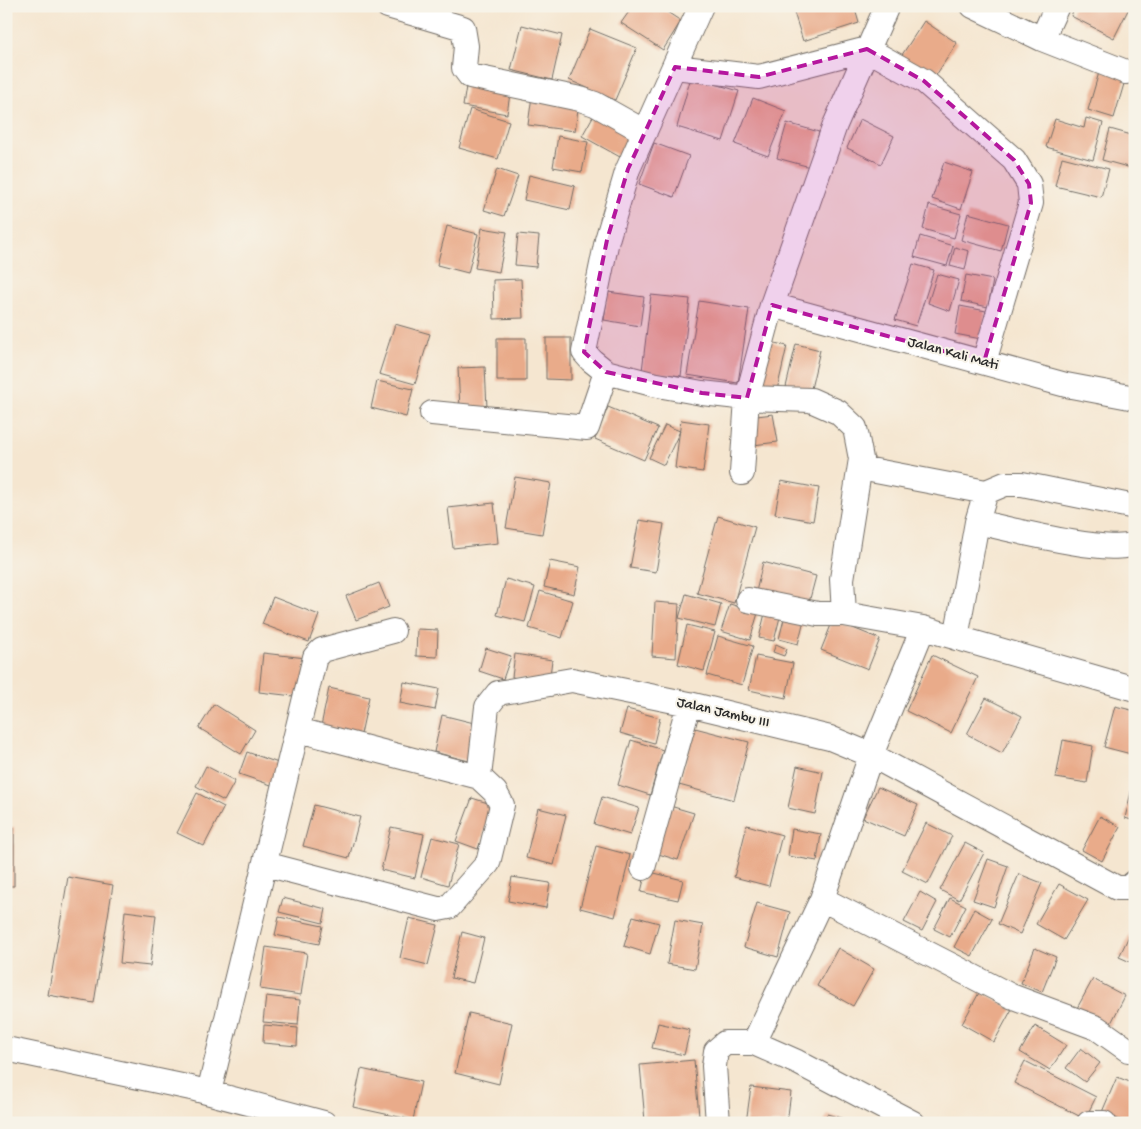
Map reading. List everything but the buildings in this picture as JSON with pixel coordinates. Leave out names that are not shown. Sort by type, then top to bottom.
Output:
[{"type":"street","points":[[388,6],[463,28],[466,46],[464,68],[470,76],[580,99],[595,104],[645,132]]},
{"type":"street","points":[[700,6],[675,67],[628,169],[607,240],[584,352],[606,372],[686,390],[747,398],[811,400],[838,412],[855,428],[861,459],[842,579],[844,614]]},
{"type":"street","points":[[742,474],[747,398],[772,305],[835,125],[887,6]]},
{"type":"street","points":[[973,6],[1042,39],[1126,72]]},
{"type":"street","points":[[1042,39],[1058,6]]},
{"type":"street","points":[[675,67],[759,78],[867,49],[924,81],[1014,160],[1029,184],[1031,203],[984,362]]},
{"type":"street","name":"Jalan Kali Mati","points":[[772,305],[1066,385],[1135,398]]},
{"type":"street","points":[[432,413],[587,428],[606,372]]},
{"type":"street","points":[[860,468],[986,492],[1005,484],[1022,484],[1135,507]]},
{"type":"street","points":[[956,638],[978,522],[986,492]]},
{"type":"street","points":[[978,522],[1089,545],[1114,548],[1130,547],[1135,544]]},
{"type":"street","points":[[748,600],[818,614],[844,614],[923,628],[1135,689]]},
{"type":"street","points":[[754,1043],[822,899],[872,755],[923,628]]},
{"type":"street","points":[[209,1092],[315,657],[322,650],[393,631]]},
{"type":"street","name":"Jalan Jambu III","points":[[479,777],[487,707],[498,693],[572,680],[689,704],[830,738],[872,755],[1117,888],[1128,888],[1135,882]]},
{"type":"street","points":[[643,868],[689,704]]},
{"type":"street","points":[[265,864],[438,909],[449,907],[488,863],[502,805],[495,792],[479,777],[298,730]]},
{"type":"street","points":[[822,899],[1011,996],[1097,1028],[1128,1050]]},
{"type":"street","points":[[718,1123],[714,1066],[716,1051],[725,1043],[754,1043],[797,1062],[913,1123]]},
{"type":"street","points":[[6,1049],[209,1092],[324,1123]]},
{"type":"street","points":[[1089,1123],[1104,1123]]},
{"type":"highlighted area","points":[[867,49],[924,81],[1014,160],[1029,184],[1031,203],[984,362],[772,305],[747,398],[702,393],[606,372],[584,352],[607,240],[628,169],[675,67],[759,77]]}]
